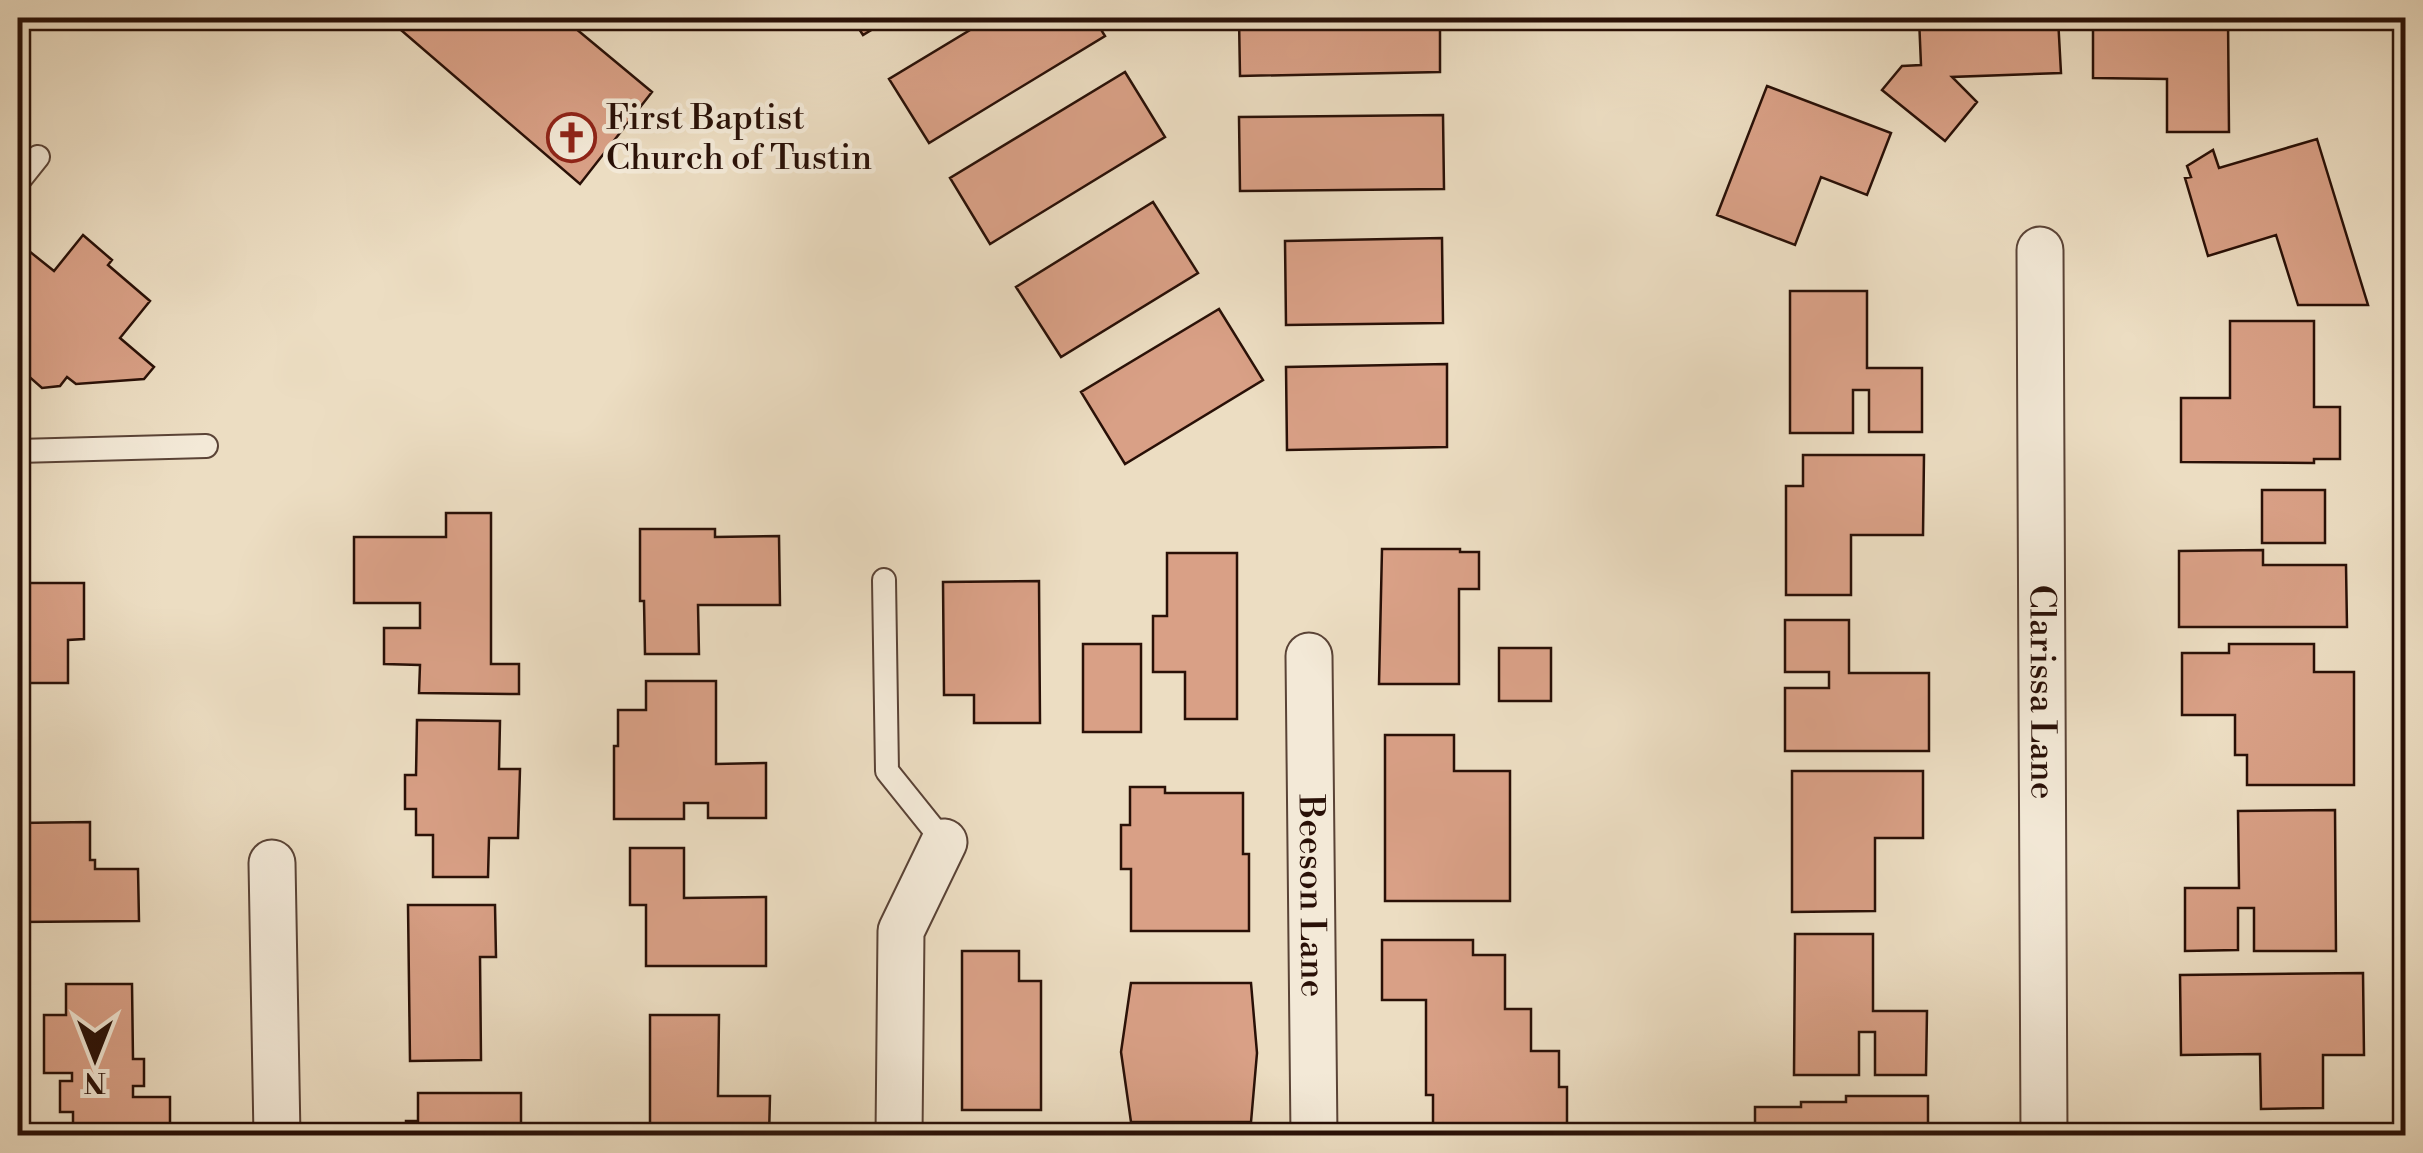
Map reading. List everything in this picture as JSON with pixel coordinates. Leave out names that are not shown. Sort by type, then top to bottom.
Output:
[{"type":"street","name":"Clarissa Lane","points":[[2040,250],[2044,1136]]},
{"type":"street","name":"Beeson Lane","points":[[1309,656],[1314,1136]]},
{"type":"street","points":[[898,1136],[901,931],[944,842]]},
{"type":"street","points":[[272,863],[277,1136]]},
{"type":"lane","points":[[18,182],[38,157]]},
{"type":"lane","points":[[18,451],[206,446]]},
{"type":"lane","points":[[884,580],[887,771],[944,842]]},
{"type":"building","name":"First Baptist Church of Tustin","points":[[387,18],[563,18],[652,92],[580,184]]},
{"type":"building","points":[[852,18],[891,18],[863,35]]},
{"type":"building","points":[[990,18],[1094,18],[1105,36],[929,143],[889,79]]},
{"type":"building","points":[[1239,18],[1440,18],[1440,72],[1240,76]]},
{"type":"building","points":[[1919,18],[2058,18],[2061,73],[1952,77],[1977,102],[1945,141],[1882,90],[1902,66],[1921,65]]},
{"type":"building","points":[[2093,18],[2228,18],[2229,132],[2167,132],[2167,79],[2093,78]]},
{"type":"building","points":[[1125,72],[1165,137],[990,244],[950,178]]},
{"type":"building","points":[[1767,86],[1891,133],[1867,195],[1821,177],[1795,245],[1717,215]]},
{"type":"building","points":[[1443,115],[1444,189],[1240,191],[1239,117]]},
{"type":"building","points":[[2317,139],[2368,305],[2298,305],[2276,235],[2208,256],[2185,178],[2191,177],[2187,166],[2213,150],[2219,168]]},
{"type":"building","points":[[1153,202],[1198,273],[1061,357],[1016,287]]},
{"type":"building","points":[[83,235],[112,260],[108,265],[150,301],[120,338],[154,367],[144,379],[76,384],[67,377],[60,386],[42,388],[18,367],[18,251],[29,251],[54,271]]},
{"type":"building","points":[[1442,238],[1443,323],[1286,325],[1285,241]]},
{"type":"building","points":[[1790,291],[1867,291],[1867,368],[1922,368],[1922,432],[1869,432],[1869,390],[1853,390],[1853,433],[1790,433]]},
{"type":"building","points":[[1219,309],[1263,380],[1125,464],[1081,392]]},
{"type":"building","points":[[2230,321],[2314,321],[2314,407],[2340,407],[2340,459],[2314,459],[2314,463],[2181,462],[2181,398],[2230,398]]},
{"type":"building","points":[[1447,364],[1447,447],[1287,450],[1286,367]]},
{"type":"building","points":[[1803,455],[1924,455],[1923,535],[1851,535],[1851,595],[1786,595],[1786,486],[1803,486]]},
{"type":"building","points":[[2262,490],[2325,490],[2325,543],[2262,543]]},
{"type":"building","points":[[446,513],[491,513],[491,664],[519,664],[519,694],[419,693],[420,665],[384,664],[384,628],[420,628],[420,603],[354,603],[354,537],[446,537]]},
{"type":"building","points":[[640,529],[715,529],[715,537],[779,536],[780,605],[698,605],[699,654],[645,654]]},
{"type":"building","points":[[1382,549],[1479,552],[1479,589],[1459,589],[1459,684],[1379,684]]},
{"type":"building","points":[[2263,550],[2263,565],[2346,565],[2347,627],[2179,627],[2179,551]]},
{"type":"building","points":[[1167,553],[1237,553],[1237,719],[1185,719],[1185,672],[1153,672],[1153,616],[1167,616]]},
{"type":"building","points":[[1039,581],[1040,723],[974,723],[974,695],[944,695],[943,582]]},
{"type":"building","points":[[18,583],[84,583],[84,639],[68,640],[68,683],[19,683],[18,793]]},
{"type":"building","points":[[1785,620],[1849,620],[1849,673],[1929,673],[1929,751],[1785,751],[1785,688],[1829,688],[1829,672],[1785,672]]},
{"type":"building","points":[[1083,644],[1141,644],[1141,732],[1083,732]]},
{"type":"building","points":[[2229,644],[2314,644],[2314,672],[2354,672],[2354,785],[2247,785],[2247,755],[2235,755],[2235,715],[2182,715],[2182,653],[2229,653]]},
{"type":"building","points":[[1499,648],[1551,648],[1551,701],[1499,701]]},
{"type":"building","points":[[646,681],[716,681],[716,764],[766,763],[766,818],[708,818],[708,803],[684,803],[684,819],[614,819],[618,710],[646,710]]},
{"type":"building","points":[[417,720],[500,721],[499,769],[520,769],[518,838],[489,838],[488,877],[433,877],[433,835],[416,835],[416,809],[405,809],[405,775],[416,775]]},
{"type":"building","points":[[1385,735],[1454,735],[1454,771],[1510,771],[1510,901],[1385,901]]},
{"type":"building","points":[[1792,771],[1923,771],[1923,838],[1875,838],[1875,911],[1792,912]]},
{"type":"building","points":[[1130,787],[1165,787],[1165,793],[1243,793],[1243,854],[1249,854],[1249,931],[1131,931],[1131,869],[1121,869],[1121,825],[1130,825]]},
{"type":"building","points":[[2335,810],[2336,951],[2254,951],[2254,908],[2238,908],[2238,950],[2185,951],[2185,888],[2239,888],[2238,811]]},
{"type":"building","points":[[90,822],[90,860],[95,860],[95,869],[138,869],[139,921],[18,922],[18,823]]},
{"type":"building","points":[[630,848],[684,848],[684,898],[766,897],[766,966],[646,966],[646,905],[630,905]]},
{"type":"building","points":[[408,905],[495,905],[496,957],[480,957],[481,1060],[410,1061]]},
{"type":"building","points":[[1795,934],[1873,934],[1873,1011],[1927,1011],[1926,1075],[1875,1075],[1875,1032],[1859,1032],[1859,1075],[1794,1075]]},
{"type":"building","points":[[1382,940],[1473,940],[1473,955],[1505,955],[1505,1009],[1531,1009],[1531,1051],[1559,1051],[1559,1087],[1567,1087],[1567,1131],[1433,1131],[1433,1095],[1426,1095],[1426,1000],[1382,1000]]},
{"type":"building","points":[[962,951],[1019,951],[1019,981],[1041,981],[1041,1110],[962,1110]]},
{"type":"building","points":[[2363,973],[2364,1055],[2323,1055],[2323,1108],[2261,1109],[2260,1054],[2181,1055],[2180,975]]},
{"type":"building","points":[[1131,983],[1251,983],[1257,1053],[1251,1122],[1131,1122],[1121,1052]]},
{"type":"building","points":[[66,984],[132,984],[133,1059],[144,1059],[144,1086],[133,1086],[133,1097],[170,1097],[170,1136],[73,1136],[73,1112],[60,1112],[60,1081],[72,1081],[72,1073],[44,1073],[44,1015],[66,1015]]},
{"type":"building","points":[[650,1015],[719,1015],[718,1096],[770,1096],[769,1136],[650,1134]]},
{"type":"building","points":[[418,1093],[521,1093],[521,1136],[406,1136],[406,1121],[418,1121]]},
{"type":"building","points":[[1846,1096],[1928,1096],[1928,1136],[1755,1136],[1755,1107],[1846,1102]]},
{"type":"building","points":[[1043,1125],[1043,1136],[1000,1136],[999,1126]]},
{"type":"building","points":[[947,1126],[986,1126],[986,1136],[948,1136]]},
{"type":"building","points":[[2371,1134],[2371,1136],[2183,1136]]},
{"type":"place","name":"First Baptist Church of Tustin","points":[[571,138]]}]
